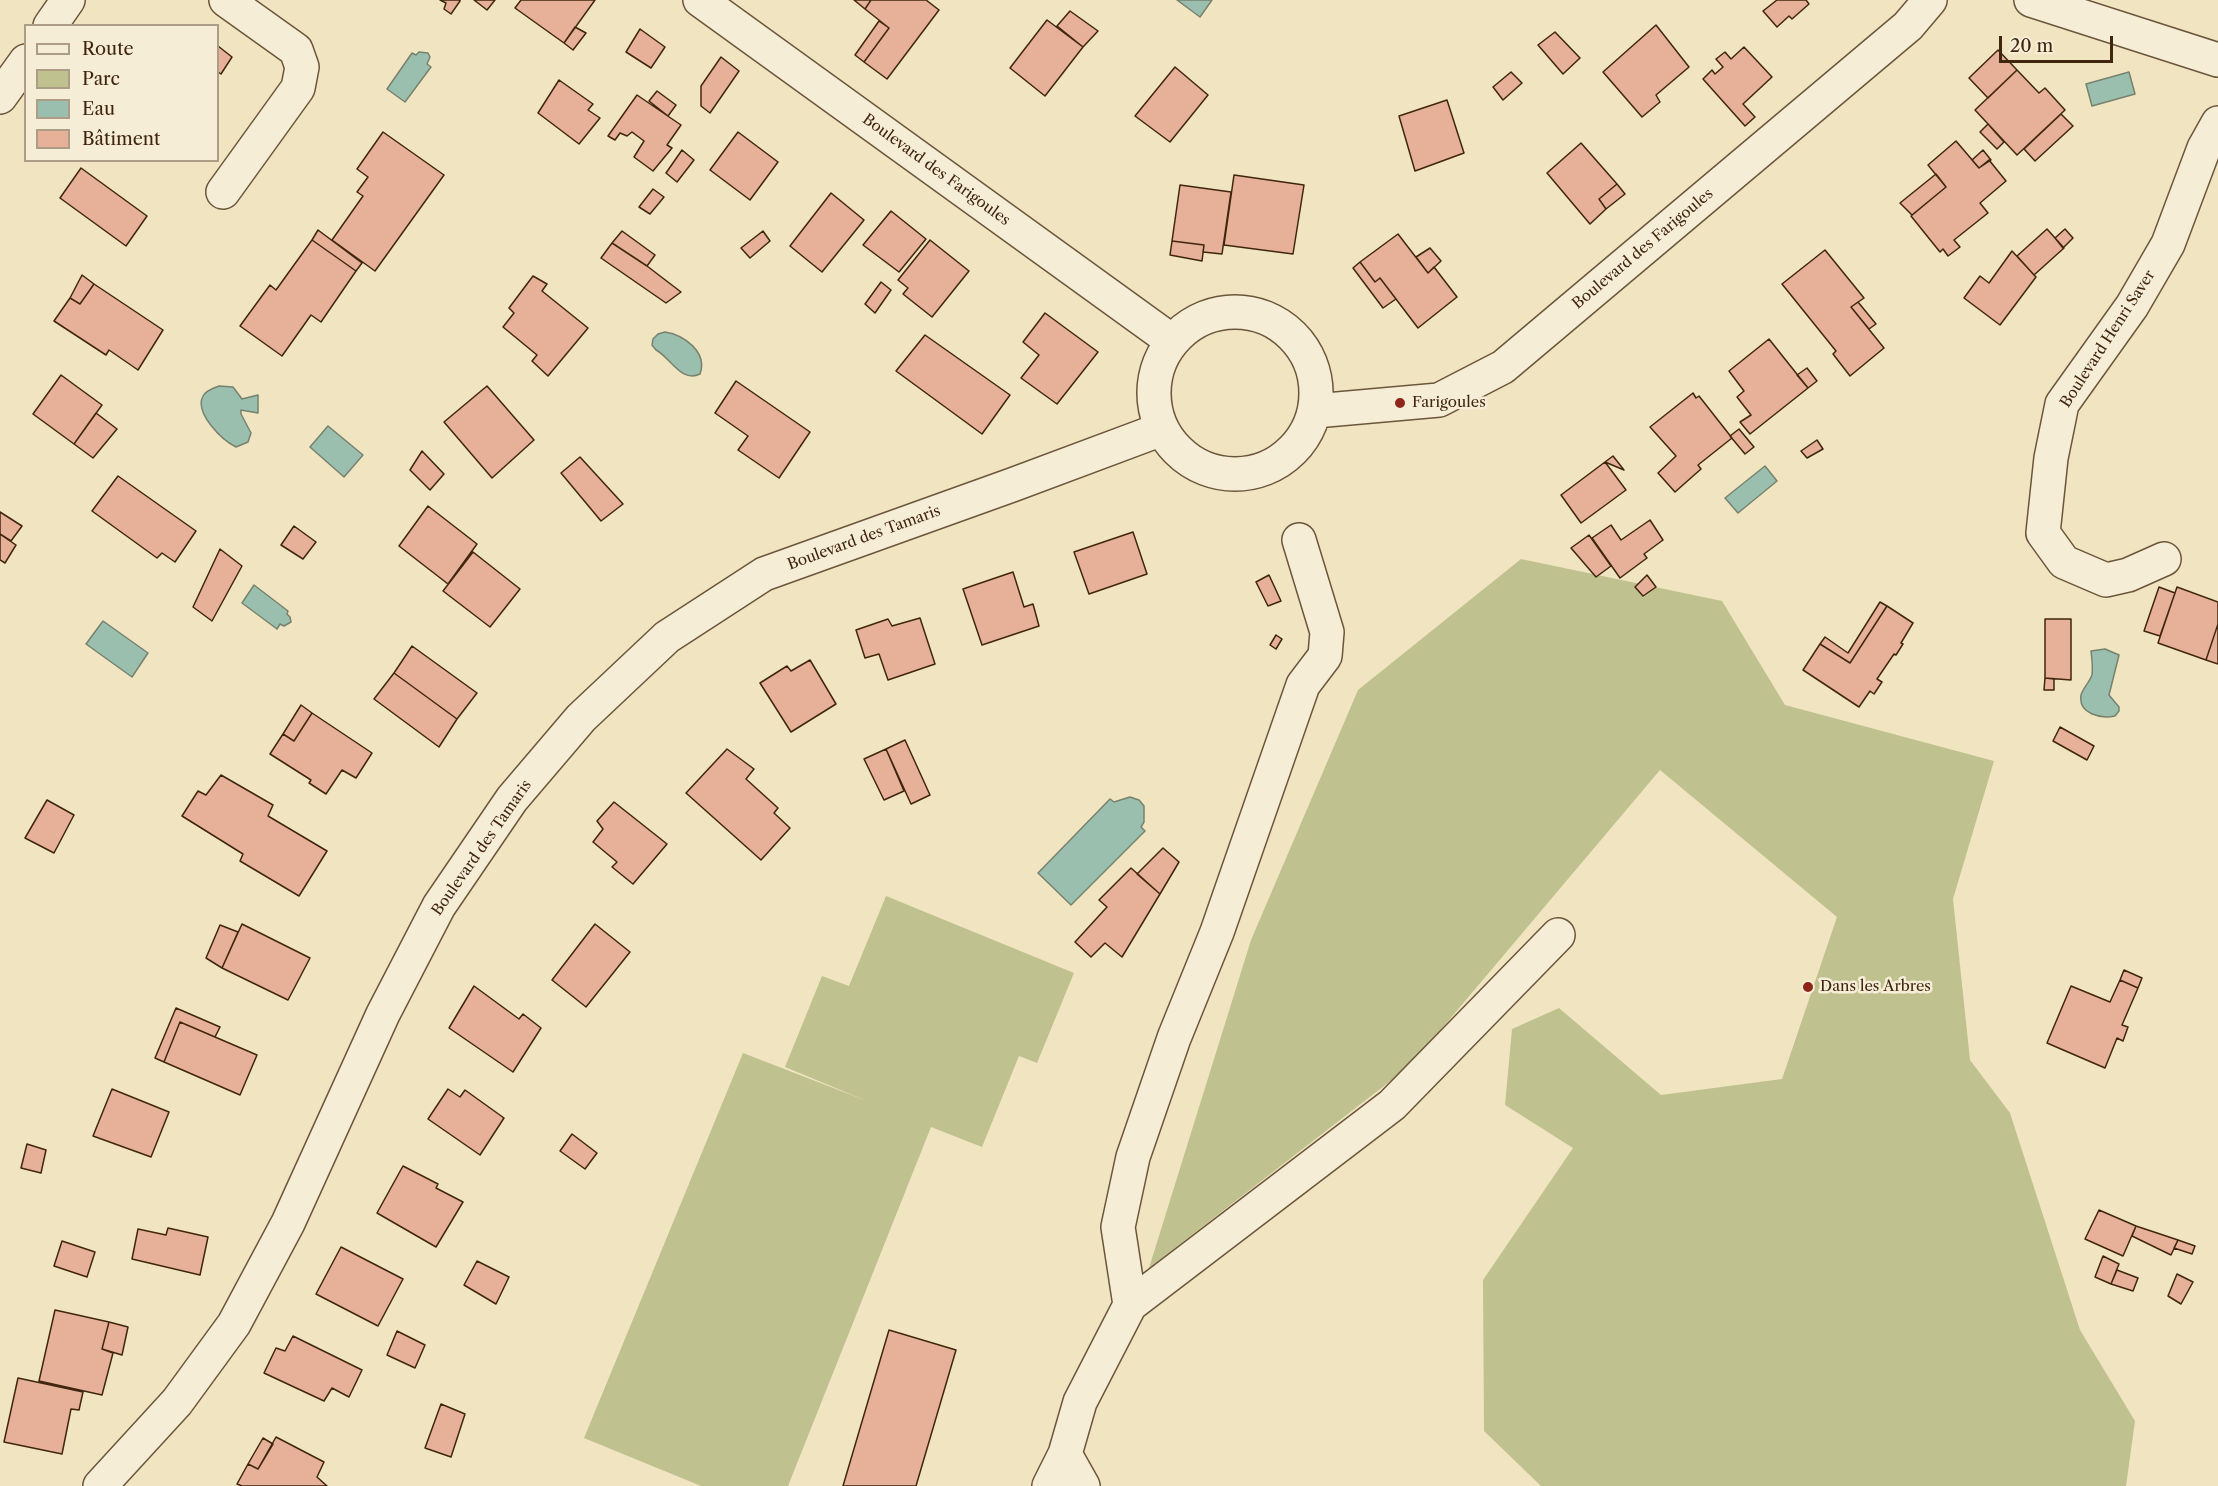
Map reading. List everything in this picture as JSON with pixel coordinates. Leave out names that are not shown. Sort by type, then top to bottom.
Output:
[{"type":"street","points":[[51,24],[68,0]]},
{"type":"street","points":[[223,192],[297,88],[302,66],[296,50],[226,0]]},
{"type":"street","name":"Boulevard des Farigoules","points":[[700,0],[1172,341]]},
{"type":"street","name":"Boulevard des Farigoules","points":[[1315,411],[1439,400],[1503,367],[1908,26],[1930,0]]},
{"type":"street","points":[[2031,0],[2218,60]]},
{"type":"street","points":[[0,97],[24,64]]},
{"type":"street","name":"Boulevard Henri Saver","points":[[2164,560],[2128,575],[2106,580],[2064,562],[2043,532],[2051,458],[2062,404],[2132,306],[2168,244],[2204,148],[2218,123]]},
{"type":"street","points":[[1234,310],[1270,318],[1295,335],[1312,365],[1317,393],[1315,411],[1298,445],[1275,464],[1253,473],[1234,476],[1217,472],[1198,465],[1180,453],[1170,443],[1162,429],[1154,403],[1154,384],[1158,364],[1172,341],[1194,322],[1216,313],[1234,310]]},
{"type":"street","name":"Boulevard des Tamaris","points":[[100,1486],[177,1402],[234,1324],[288,1223],[364,1054],[439,906],[512,798],[581,718],[667,637],[764,574],[1162,429]]},
{"type":"street","points":[[1130,1305],[1119,1227],[1133,1157],[1174,1038],[1217,932],[1303,686],[1325,656],[1327,632],[1299,540]]},
{"type":"street","points":[[1048,1486],[1065,1454],[1080,1402],[1130,1305],[1392,1105],[1558,935]]},
{"type":"street","points":[[1065,1454],[1083,1486]]},
{"type":"green space","points":[[1521,559],[1722,601],[1785,705],[1994,761],[1953,899],[1970,1060],[2010,1113],[2080,1330],[2135,1421],[2126,1486],[1541,1486],[1484,1431],[1483,1280],[1573,1148],[1505,1105],[1512,1029],[1559,1008],[1661,1095],[1782,1079],[1837,917],[1660,770],[1411,1065],[1149,1268],[1251,940],[1358,690]]},
{"type":"green space","points":[[886,896],[1074,973],[1037,1063],[1019,1056],[982,1147],[931,1127],[788,1486],[701,1486],[584,1438],[743,1053],[867,1101],[785,1067],[822,976],[849,986]]},
{"type":"water","points":[[1177,0],[1212,0],[1200,17]]},
{"type":"water","points":[[419,52],[428,53],[430,57],[427,64],[431,67],[405,102],[387,89],[412,53],[416,55]]},
{"type":"water","points":[[2129,72],[2135,94],[2092,106],[2086,84]]},
{"type":"water","points":[[665,332],[680,337],[693,346],[701,359],[700,374],[687,375],[656,350],[652,345],[653,339]]},
{"type":"water","points":[[219,386],[233,387],[242,399],[258,395],[258,413],[241,410],[251,433],[248,442],[236,447],[217,432],[202,410],[201,403],[204,394]]},
{"type":"water","points":[[328,426],[363,455],[344,477],[310,447]]},
{"type":"water","points":[[1765,466],[1777,481],[1738,513],[1725,498]]},
{"type":"water","points":[[254,585],[288,611],[291,622],[284,626],[280,624],[277,629],[242,603]]},
{"type":"water","points":[[103,621],[148,653],[132,677],[86,644]]},
{"type":"water","points":[[2105,649],[2119,655],[2109,695],[2119,707],[2119,711],[2115,716],[2109,717],[2092,714],[2083,707],[2081,701],[2082,692],[2092,675],[2091,651]]},
{"type":"water","points":[[1130,797],[1139,800],[1144,806],[1144,822],[1141,827],[1145,831],[1071,905],[1038,873],[1110,799],[1114,802]]},
{"type":"building","points":[[440,0],[460,1],[451,14],[444,9],[446,3]]},
{"type":"building","points":[[474,0],[495,0],[487,10]]},
{"type":"building","points":[[521,0],[595,0],[564,43],[515,8]]},
{"type":"building","points":[[854,0],[871,0],[865,9]]},
{"type":"building","points":[[871,0],[926,0],[939,10],[887,79],[864,62],[889,28],[865,9]]},
{"type":"building","points":[[1777,0],[1806,0],[1809,4],[1792,19],[1789,16],[1777,27],[1763,11]]},
{"type":"building","points":[[1070,11],[1098,31],[1083,47],[1057,26]]},
{"type":"building","points":[[1047,20],[1083,47],[1045,96],[1010,68]]},
{"type":"building","points":[[879,21],[889,28],[864,62],[855,55]]},
{"type":"building","points":[[1656,25],[1689,67],[1656,95],[1660,102],[1642,117],[1603,72]]},
{"type":"building","points":[[575,27],[586,33],[573,50],[564,43]]},
{"type":"building","points":[[640,29],[665,47],[651,68],[626,52]]},
{"type":"building","points":[[1555,32],[1580,58],[1563,74],[1538,45]]},
{"type":"building","points":[[219,47],[232,57],[221,74],[219,73]]},
{"type":"building","points":[[1744,47],[1772,77],[1743,104],[1755,117],[1745,126],[1703,79],[1712,70],[1715,74],[1723,67],[1716,59],[1725,52],[1731,59]]},
{"type":"building","points":[[1998,50],[2017,70],[1988,98],[1969,78]]},
{"type":"building","points":[[721,57],[739,71],[710,113],[701,106],[701,86]]},
{"type":"building","points":[[1175,67],[1208,95],[1170,142],[1135,116]]},
{"type":"building","points":[[2017,70],[2039,93],[2045,88],[2065,110],[2017,155],[1975,110]]},
{"type":"building","points":[[1511,72],[1522,83],[1503,100],[1493,87]]},
{"type":"building","points":[[559,80],[593,104],[588,110],[600,118],[579,144],[538,113]]},
{"type":"building","points":[[657,91],[676,105],[668,116],[649,101]]},
{"type":"building","points":[[637,95],[681,125],[667,145],[672,148],[653,171],[634,157],[644,141],[632,132],[627,136],[620,133],[615,140],[608,136]]},
{"type":"building","points":[[1447,100],[1464,153],[1415,171],[1399,116]]},
{"type":"building","points":[[2061,114],[2073,126],[2035,161],[2024,149]]},
{"type":"building","points":[[1988,124],[2004,142],[1997,149],[1980,132]]},
{"type":"building","points":[[383,132],[444,175],[375,271],[332,240],[363,196],[357,192],[368,177],[357,169]]},
{"type":"building","points":[[738,132],[778,162],[750,200],[710,170]]},
{"type":"building","points":[[1956,141],[1979,168],[1989,160],[2006,181],[1980,203],[1988,213],[1954,240],[1960,247],[1948,256],[1943,249],[1940,252],[1911,216],[1946,187],[1928,165]]},
{"type":"building","points":[[1581,143],[1617,184],[1599,199],[1606,209],[1590,224],[1547,173]]},
{"type":"building","points":[[682,150],[694,160],[677,182],[666,173]]},
{"type":"building","points":[[1983,150],[1991,160],[1979,168],[1972,160]]},
{"type":"building","points":[[81,168],[147,216],[126,246],[60,198]]},
{"type":"building","points":[[1936,174],[1946,187],[1912,215],[1900,203]]},
{"type":"building","points":[[1234,175],[1304,185],[1293,254],[1224,245]]},
{"type":"building","points":[[1617,184],[1625,194],[1606,209],[1599,199]]},
{"type":"building","points":[[1180,185],[1231,192],[1222,254],[1203,252],[1204,245],[1172,241]]},
{"type":"building","points":[[653,189],[664,197],[650,214],[639,207]]},
{"type":"building","points":[[831,193],[864,220],[822,272],[790,246]]},
{"type":"building","points":[[891,211],[926,239],[899,272],[863,245]]},
{"type":"building","points":[[2047,229],[2064,248],[2034,275],[2017,256]]},
{"type":"building","points":[[2065,229],[2073,238],[2063,248],[2055,238]]},
{"type":"building","points":[[318,230],[362,263],[356,271],[312,240]]},
{"type":"building","points":[[622,231],[655,255],[647,266],[612,243]]},
{"type":"building","points":[[763,231],[770,241],[750,258],[741,248]]},
{"type":"building","points":[[1398,234],[1428,273],[1434,267],[1457,297],[1418,328],[1380,278],[1375,282],[1360,262]]},
{"type":"building","points":[[312,240],[356,271],[321,322],[311,315],[282,356],[240,326],[270,285],[276,290]]},
{"type":"building","points":[[930,240],[969,271],[932,317],[903,294],[908,288],[898,280]]},
{"type":"building","points":[[1172,241],[1204,245],[1202,261],[1170,255]]},
{"type":"building","points":[[612,243],[681,292],[666,303],[601,258]]},
{"type":"building","points":[[1430,248],[1441,261],[1428,273],[1416,257]]},
{"type":"building","points":[[1825,250],[1864,298],[1851,307],[1884,348],[1850,376],[1833,354],[1836,351],[1782,284]]},
{"type":"building","points":[[2012,251],[2036,277],[2000,325],[1964,298],[1980,276],[1989,283]]},
{"type":"building","points":[[1360,262],[1375,282],[1380,278],[1396,299],[1383,308],[1353,268]]},
{"type":"building","points":[[82,275],[94,284],[80,304],[70,298]]},
{"type":"building","points":[[533,276],[547,284],[542,291],[588,328],[548,376],[532,361],[537,355],[503,327],[514,313],[509,308]]},
{"type":"building","points":[[881,282],[891,290],[875,313],[865,304]]},
{"type":"building","points":[[94,284],[163,330],[138,370],[109,350],[106,355],[54,321],[70,298],[80,304]]},
{"type":"building","points":[[1858,302],[1876,324],[1869,329],[1851,307]]},
{"type":"building","points":[[1045,313],[1098,352],[1057,404],[1021,378],[1039,355],[1023,342]]},
{"type":"building","points":[[925,335],[1010,395],[982,434],[896,371]]},
{"type":"building","points":[[1769,339],[1808,388],[1750,434],[1740,422],[1751,415],[1737,397],[1744,391],[1729,371]]},
{"type":"building","points":[[1807,368],[1817,381],[1808,388],[1797,375]]},
{"type":"building","points":[[61,375],[102,405],[74,444],[33,414]]},
{"type":"building","points":[[736,381],[810,432],[779,478],[738,450],[748,436],[715,413]]},
{"type":"building","points":[[487,386],[534,440],[492,478],[444,422]]},
{"type":"building","points":[[1693,393],[1696,398],[1699,396],[1732,438],[1698,465],[1701,469],[1675,492],[1658,473],[1676,456],[1650,427]]},
{"type":"building","points":[[96,413],[117,429],[93,458],[74,444]]},
{"type":"building","points":[[1739,429],[1754,447],[1745,454],[1730,436]]},
{"type":"building","points":[[1817,440],[1823,449],[1807,458],[1801,451]]},
{"type":"building","points":[[422,451],[444,474],[430,490],[410,470]]},
{"type":"building","points":[[1613,456],[1624,470],[1605,462]]},
{"type":"building","points":[[580,457],[623,504],[601,521],[561,473]]},
{"type":"building","points":[[1605,462],[1626,490],[1581,523],[1561,495]]},
{"type":"building","points":[[118,476],[196,531],[175,562],[162,553],[157,558],[92,511]]},
{"type":"building","points":[[428,506],[477,544],[448,584],[399,546]]},
{"type":"building","points":[[0,512],[22,526],[11,541],[0,534]]},
{"type":"building","points":[[1650,520],[1663,540],[1644,554],[1647,558],[1620,578],[1592,538],[1611,525],[1621,540]]},
{"type":"building","points":[[294,526],[316,542],[303,559],[281,545]]},
{"type":"building","points":[[1133,532],[1147,574],[1089,594],[1074,552]]},
{"type":"building","points":[[0,534],[16,545],[5,563],[0,560]]},
{"type":"building","points":[[1589,535],[1611,566],[1596,577],[1571,548]]},
{"type":"building","points":[[220,549],[242,566],[212,621],[193,607]]},
{"type":"building","points":[[473,552],[520,589],[490,627],[443,591]]},
{"type":"building","points":[[1013,572],[1024,607],[1033,604],[1039,626],[982,645],[963,589]]},
{"type":"building","points":[[1269,575],[1281,601],[1268,606],[1256,582]]},
{"type":"building","points":[[1647,575],[1656,587],[1643,596],[1635,587]]},
{"type":"building","points":[[2159,587],[2175,593],[2160,636],[2144,631]]},
{"type":"building","points":[[2177,587],[2218,602],[2218,624],[2206,660],[2158,643]]},
{"type":"building","points":[[1880,602],[1887,606],[1850,663],[1820,644],[1825,637],[1848,653]]},
{"type":"building","points":[[1887,606],[1913,623],[1896,655],[1894,654],[1877,679],[1882,682],[1874,694],[1870,691],[1859,707],[1803,670],[1820,644],[1850,663]]},
{"type":"building","points":[[920,618],[935,664],[888,680],[879,654],[865,658],[856,630],[888,619],[892,626]]},
{"type":"building","points":[[2045,619],[2071,619],[2071,680],[2045,678]]},
{"type":"building","points":[[2218,624],[2218,664],[2206,660]]},
{"type":"building","points":[[1276,635],[1282,639],[1276,649],[1270,645]]},
{"type":"building","points":[[412,646],[477,693],[457,719],[394,673]]},
{"type":"building","points":[[810,660],[836,704],[791,732],[760,683],[787,666],[791,671]]},
{"type":"building","points":[[394,673],[457,719],[439,747],[374,699]]},
{"type":"building","points":[[2045,678],[2054,679],[2054,690],[2044,690]]},
{"type":"building","points":[[301,705],[312,713],[294,741],[283,734]]},
{"type":"building","points":[[312,713],[372,753],[356,778],[342,770],[326,794],[309,783],[311,780],[270,754],[283,734],[294,741]]},
{"type":"building","points":[[2060,727],[2094,746],[2087,760],[2053,741]]},
{"type":"building","points":[[905,740],[930,795],[911,804],[886,749]]},
{"type":"building","points":[[727,749],[754,769],[746,779],[778,808],[774,813],[790,828],[761,860],[686,793]]},
{"type":"building","points":[[886,749],[904,791],[884,800],[864,759]]},
{"type":"building","points":[[221,775],[273,805],[268,816],[327,851],[299,896],[240,861],[243,854],[182,816],[198,791],[206,795]]},
{"type":"building","points":[[47,800],[74,815],[54,853],[25,838]]},
{"type":"building","points":[[614,802],[667,844],[633,884],[612,867],[617,862],[593,842],[603,829],[597,821]]},
{"type":"building","points":[[1163,848],[1179,862],[1160,894],[1137,874]]},
{"type":"building","points":[[1131,868],[1160,894],[1122,957],[1105,943],[1091,957],[1075,942],[1107,907],[1099,900]]},
{"type":"building","points":[[242,924],[310,958],[288,1000],[222,968]]},
{"type":"building","points":[[595,924],[630,952],[586,1007],[552,980]]},
{"type":"building","points":[[220,925],[238,932],[222,968],[206,958]]},
{"type":"building","points":[[2124,970],[2142,978],[2138,988],[2120,980]]},
{"type":"building","points":[[2120,980],[2138,988],[2122,1025],[2128,1027],[2123,1041],[2117,1038],[2105,1068],[2047,1043],[2071,986],[2110,1002]]},
{"type":"building","points":[[474,986],[519,1019],[523,1014],[541,1028],[513,1072],[449,1028]]},
{"type":"building","points":[[176,1008],[220,1027],[215,1037],[180,1022],[164,1062],[155,1058]]},
{"type":"building","points":[[180,1022],[257,1055],[240,1095],[164,1062]]},
{"type":"building","points":[[112,1089],[169,1112],[151,1157],[93,1136]]},
{"type":"building","points":[[448,1089],[460,1097],[465,1090],[504,1118],[480,1155],[428,1119]]},
{"type":"building","points":[[572,1134],[597,1153],[585,1169],[560,1151]]},
{"type":"building","points":[[27,1144],[46,1150],[41,1173],[21,1168]]},
{"type":"building","points":[[403,1166],[438,1184],[436,1188],[463,1202],[436,1247],[377,1213]]},
{"type":"building","points":[[2099,1210],[2136,1226],[2123,1256],[2085,1239]]},
{"type":"building","points":[[2136,1226],[2178,1240],[2171,1255],[2132,1236]]},
{"type":"building","points":[[168,1228],[208,1237],[200,1275],[132,1259],[138,1229],[166,1235]]},
{"type":"building","points":[[2178,1240],[2195,1246],[2192,1254],[2174,1248]]},
{"type":"building","points":[[62,1241],[95,1252],[87,1277],[54,1266]]},
{"type":"building","points":[[341,1247],[403,1279],[378,1326],[316,1294]]},
{"type":"building","points":[[2103,1256],[2119,1264],[2111,1284],[2095,1277]]},
{"type":"building","points":[[477,1261],[509,1277],[496,1304],[464,1285]]},
{"type":"building","points":[[2117,1270],[2138,1278],[2133,1291],[2111,1284]]},
{"type":"building","points":[[2177,1274],[2193,1282],[2181,1304],[2168,1296]]},
{"type":"building","points":[[55,1310],[109,1322],[102,1349],[113,1353],[102,1395],[39,1381]]},
{"type":"building","points":[[109,1322],[128,1327],[122,1355],[102,1349]]},
{"type":"building","points":[[889,1330],[956,1350],[916,1486],[843,1486]]},
{"type":"building","points":[[397,1331],[425,1345],[415,1368],[387,1355]]},
{"type":"building","points":[[293,1336],[362,1370],[349,1397],[332,1388],[324,1401],[264,1373],[276,1348],[285,1351]]},
{"type":"building","points":[[18,1378],[83,1392],[79,1410],[71,1409],[62,1454],[4,1442]]},
{"type":"building","points":[[441,1404],[465,1414],[451,1457],[425,1448]]},
{"type":"building","points":[[276,1437],[324,1462],[317,1477],[327,1486],[242,1486],[237,1484],[248,1464],[258,1469]]},
{"type":"building","points":[[263,1438],[273,1444],[258,1469],[248,1464]]},
{"type":"place","name":"Farigoules","points":[[1400,403]]},
{"type":"place","name":"Dans les Arbres","points":[[1808,987]]}]
